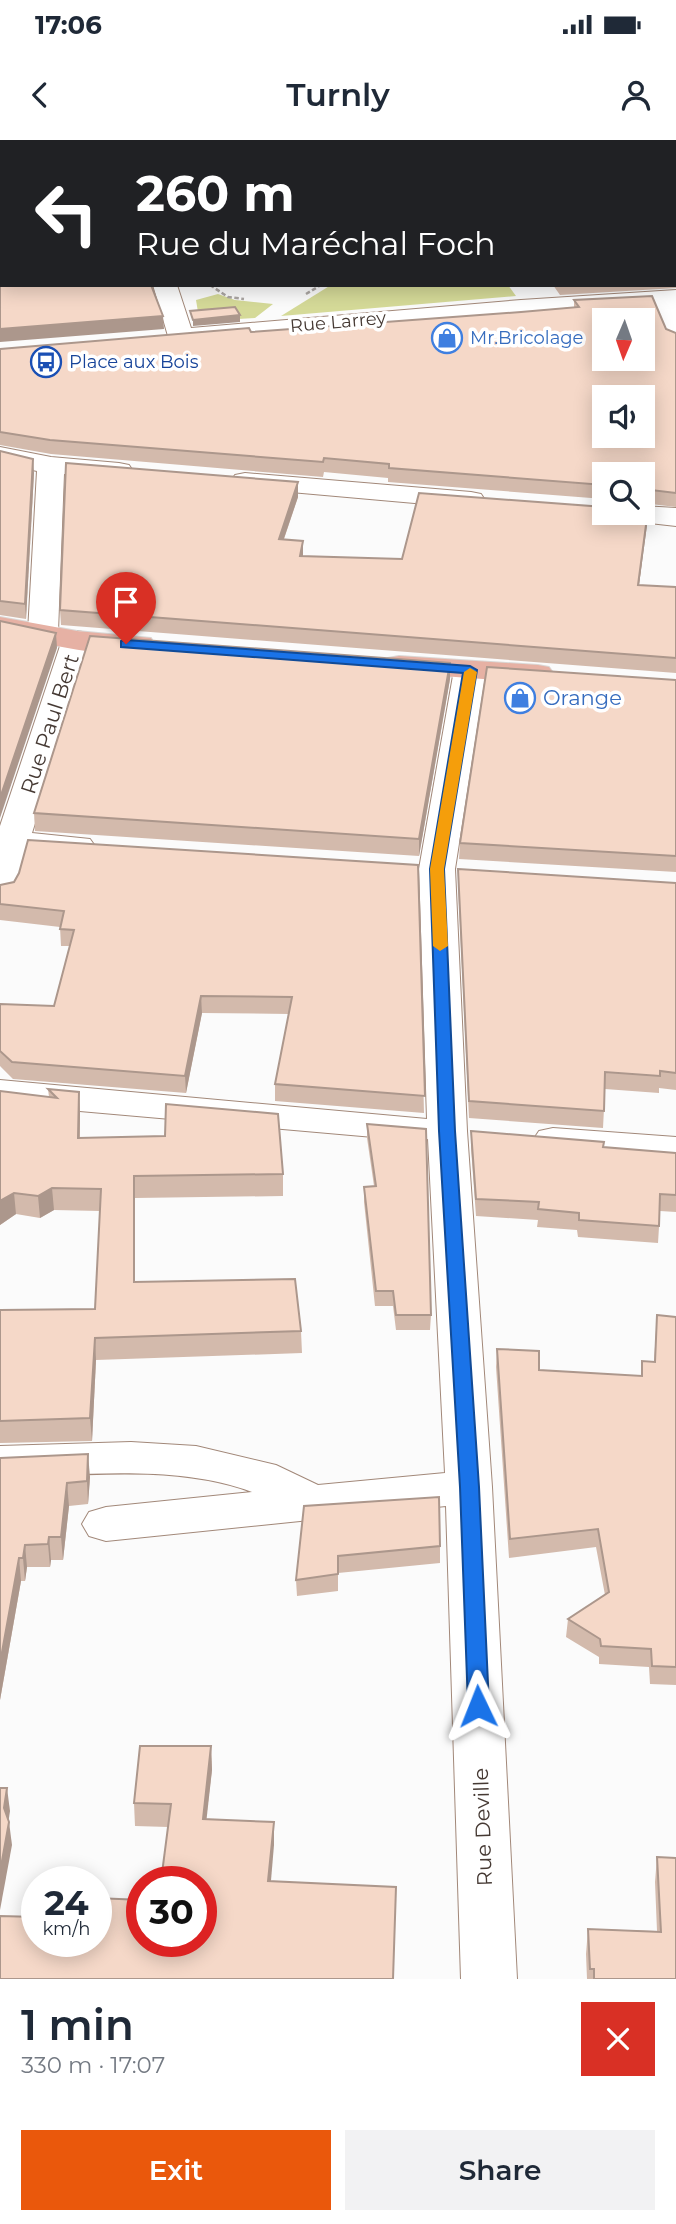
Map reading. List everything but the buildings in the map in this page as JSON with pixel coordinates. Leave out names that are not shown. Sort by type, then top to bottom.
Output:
[{"type":"main road","points":[[0,626],[77,640],[170,648]]},
{"type":"main road","points":[[374,663],[562,676]]},
{"type":"street","points":[[166,287],[181,336]]},
{"type":"street","points":[[527,287],[546,307]]},
{"type":"street","points":[[667,298],[676,336]]},
{"type":"street","name":"Rue Larrey","points":[[152,340],[667,298]]},
{"type":"street","points":[[0,455],[51,466],[140,473]]},
{"type":"street","points":[[43,632],[51,466]]},
{"type":"street","points":[[220,479],[498,502]]},
{"type":"street","points":[[655,515],[676,517]]},
{"type":"street","name":"Rue Paul Bert","points":[[0,889],[6,841],[77,640]]},
{"type":"street","name":"Rue Deville","points":[[470,670],[438,869],[483,1134],[469,1487],[489,1979]]},
{"type":"street","points":[[6,841],[108,848]]},
{"type":"street","points":[[0,1092],[676,1150]]},
{"type":"street","points":[[0,1462],[146,1457],[205,1464],[262,1477],[312,1503]]},
{"type":"street","points":[[106,1524],[469,1487]]},
{"type":"green space","points":[[328,287],[509,287],[516,296],[281,316]]},
{"type":"green space","points":[[218,294],[235,300],[273,304],[255,318],[238,319],[198,312],[196,300]]},
{"type":"slow traffic","points":[[440,946],[437,869],[470,672]]},
{"type":"place","name":"Mr.Bricolage","points":[[447,338]]},
{"type":"place","name":"Place aux Bois","points":[[46,362]]},
{"type":"place","name":"Orange","points":[[520,698]]},
{"type":"route","points":[[126,644],[470,670],[437,869],[447,1131],[469,1487],[478,1706]]}]
